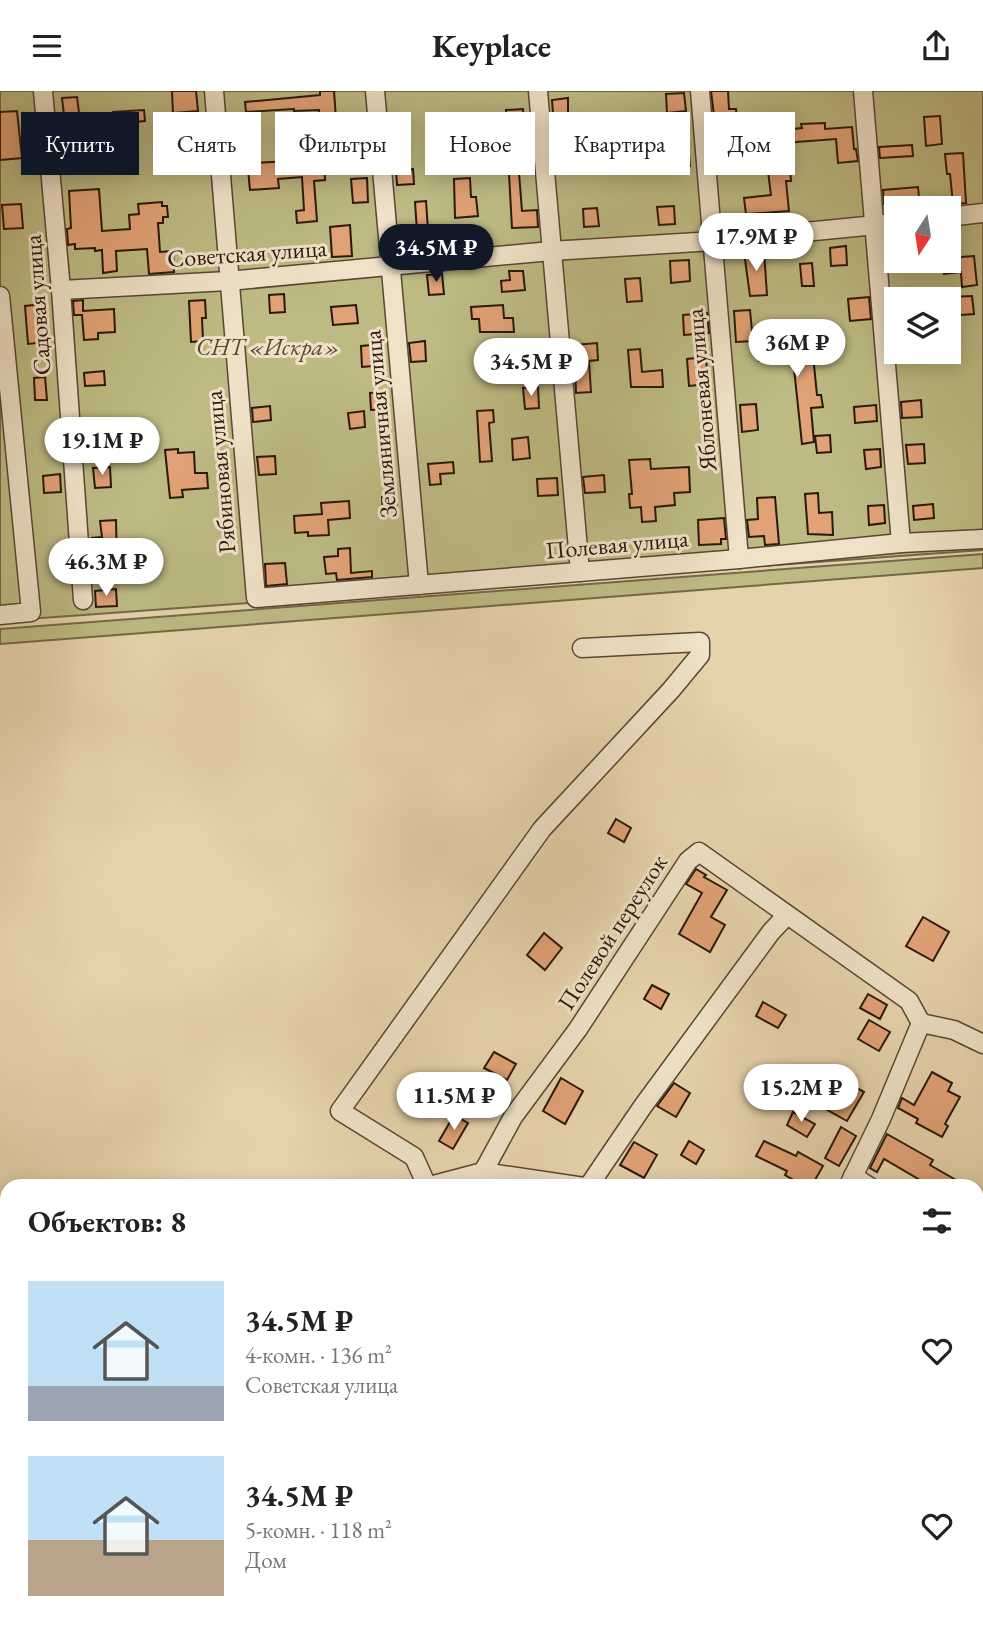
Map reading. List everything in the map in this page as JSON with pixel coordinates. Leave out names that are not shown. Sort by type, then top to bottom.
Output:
[{"type":"street","name":"Садовая улица","points":[[43,91],[61,290],[83,600]]},
{"type":"street","name":"Рябиновая улица","points":[[214,91],[256,598]]},
{"type":"street","name":"Земляничная улица","points":[[375,91],[419,585]]},
{"type":"street","points":[[538,91],[579,572]]},
{"type":"street","name":"Яблоневая улица","points":[[700,91],[739,559]]},
{"type":"street","points":[[863,91],[901,543]]},
{"type":"street","points":[[961,216],[983,213]]},
{"type":"street","name":"Советская улица","points":[[61,290],[228,281],[551,251],[714,241],[884,225]]},
{"type":"street","points":[[0,296],[7,430],[31,612],[0,615]]},
{"type":"street","name":"Полевая улица","points":[[256,598],[739,559],[901,543],[983,539]]},
{"type":"street","points":[[423,1179],[414,1157],[340,1111],[542,828],[671,690],[700,655],[700,642],[582,648]]},
{"type":"street","name":"Полевой переулок","points":[[483,1172],[513,1117],[578,1029],[688,861],[699,852],[909,1001],[921,1023]]},
{"type":"street","points":[[592,1179],[771,932],[787,915]]},
{"type":"street","points":[[852,1179],[881,1119],[921,1023],[954,1030],[983,1044]]},
{"type":"street","points":[[483,1172],[490,1179]]},
{"type":"street","points":[[454,1179],[483,1172],[531,1179]]},
{"type":"green space","name":"СНТ «Искра»","points":[[0,91],[983,91],[983,550],[0,621]]},
{"type":"green space","points":[[983,554],[983,568],[0,644],[0,629]]},
{"type":"building","points":[[172,91],[196,91],[198,111],[173,112]]},
{"type":"building","points":[[320,91],[334,91],[336,112],[294,109],[246,112],[245,102],[320,95]]},
{"type":"building","points":[[711,91],[728,91],[729,109],[736,109],[736,112],[714,112]]},
{"type":"building","points":[[684,93],[686,111],[667,112],[666,94]]},
{"type":"building","points":[[77,97],[79,112],[64,112],[62,98]]},
{"type":"building","points":[[568,98],[568,112],[553,112],[552,100]]},
{"type":"building","points":[[523,109],[523,112],[506,112]]},
{"type":"building","points":[[144,110],[145,121],[139,122],[139,112],[113,112]]},
{"type":"building","points":[[17,111],[21,158],[0,160],[0,112]]},
{"type":"building","points":[[940,116],[942,144],[926,146],[924,117]]},
{"type":"building","points":[[825,123],[825,129],[852,127],[858,161],[838,163],[836,139],[795,142],[795,129],[802,128],[801,124]]},
{"type":"building","points":[[912,145],[913,156],[880,158],[879,147]]},
{"type":"building","points":[[963,153],[966,203],[961,203],[961,196],[952,196],[945,154]]},
{"type":"building","points":[[275,162],[275,175],[325,175],[325,180],[314,181],[317,221],[297,223],[296,211],[304,210],[302,177],[278,179],[279,188],[250,190],[249,175],[261,175],[261,163]]},
{"type":"building","points":[[411,169],[414,184],[397,185],[396,175],[411,175]]},
{"type":"building","points":[[509,175],[519,175],[522,211],[537,210],[538,227],[512,228]]},
{"type":"building","points":[[768,175],[791,175],[791,181],[786,181],[789,211],[746,214],[744,198],[771,195]]},
{"type":"building","points":[[367,178],[368,202],[353,203],[351,179]]},
{"type":"building","points":[[470,178],[471,197],[476,197],[478,216],[455,218],[454,179]]},
{"type":"building","points":[[918,187],[919,196],[884,196],[884,204],[883,190]]},
{"type":"building","points":[[99,189],[102,231],[130,229],[129,215],[139,214],[138,204],[162,202],[162,206],[167,206],[168,217],[163,217],[163,223],[158,223],[160,252],[173,251],[174,272],[149,274],[147,249],[116,251],[117,271],[103,273],[102,250],[75,249],[75,244],[68,245],[67,229],[71,228],[69,191]]},
{"type":"building","points":[[426,201],[428,230],[443,229],[444,244],[410,246],[409,231],[417,231],[415,202]]},
{"type":"building","points":[[21,204],[23,228],[4,229],[2,205]]},
{"type":"building","points":[[674,206],[675,224],[659,225],[657,207]]},
{"type":"building","points":[[597,208],[599,226],[584,227],[583,209]]},
{"type":"building","points":[[350,225],[352,256],[332,257],[330,227]]},
{"type":"building","points":[[846,246],[847,265],[831,266],[830,248]]},
{"type":"building","points":[[764,251],[767,295],[750,296],[744,252]]},
{"type":"building","points":[[974,256],[977,285],[962,287],[961,257]]},
{"type":"building","points":[[689,260],[690,281],[671,283],[670,261]]},
{"type":"building","points":[[812,263],[814,286],[802,286],[800,264]]},
{"type":"building","points":[[509,271],[523,271],[525,290],[502,292],[501,281],[510,280]]},
{"type":"building","points":[[442,274],[444,294],[429,295],[427,275]]},
{"type":"building","points":[[640,278],[642,301],[627,302],[625,279]]},
{"type":"building","points":[[284,294],[285,312],[270,313],[269,295]]},
{"type":"building","points":[[961,296],[972,296],[974,314],[961,315]]},
{"type":"building","points":[[869,297],[871,319],[850,321],[848,299]]},
{"type":"building","points":[[83,300],[83,311],[114,309],[115,332],[98,333],[98,339],[84,340],[82,315],[74,315],[73,301]]},
{"type":"building","points":[[205,300],[206,318],[202,318],[203,341],[191,342],[189,301]]},
{"type":"building","points":[[43,304],[46,342],[28,344],[25,306]]},
{"type":"building","points":[[356,305],[358,323],[333,325],[331,307]]},
{"type":"building","points":[[503,305],[504,318],[513,318],[514,332],[480,332],[479,319],[472,319],[471,307]]},
{"type":"building","points":[[750,310],[753,341],[736,342],[734,311]]},
{"type":"building","points":[[707,313],[709,333],[684,335],[683,315]]},
{"type":"building","points":[[818,320],[820,340],[803,341],[802,322]]},
{"type":"building","points":[[781,337],[782,347],[812,345],[817,395],[821,395],[823,407],[811,408],[814,442],[802,444],[793,359],[759,361],[758,338]]},
{"type":"building","points":[[425,341],[426,361],[411,362],[409,343]]},
{"type":"building","points":[[597,343],[598,360],[589,361],[591,392],[576,393],[574,345]]},
{"type":"building","points":[[383,344],[384,365],[362,367],[361,346]]},
{"type":"building","points":[[640,349],[642,372],[662,370],[663,387],[631,387],[628,350]]},
{"type":"building","points":[[706,357],[708,384],[689,386],[687,359]]},
{"type":"building","points":[[104,371],[105,385],[85,386],[84,373]]},
{"type":"building","points":[[45,377],[47,400],[35,400],[34,378]]},
{"type":"building","points":[[538,387],[539,408],[525,409],[523,388]]},
{"type":"building","points":[[385,392],[386,409],[371,410],[370,393]]},
{"type":"building","points":[[921,400],[922,417],[902,418],[901,402]]},
{"type":"building","points":[[756,404],[758,430],[742,432],[740,405]]},
{"type":"building","points":[[876,405],[877,421],[855,423],[854,407]]},
{"type":"building","points":[[270,406],[271,420],[253,422],[252,408]]},
{"type":"building","points":[[493,410],[494,422],[489,423],[492,461],[480,462],[477,411]]},
{"type":"building","points":[[364,411],[365,427],[350,429],[348,413]]},
{"type":"building","points":[[107,420],[108,436],[91,438],[89,422]]},
{"type":"building","points":[[830,435],[831,452],[817,453],[815,436]]},
{"type":"building","points":[[528,437],[530,458],[513,460],[512,439]]},
{"type":"building","points":[[924,444],[925,463],[908,464],[906,445]]},
{"type":"building","points":[[178,449],[178,453],[194,452],[195,473],[207,473],[208,488],[182,490],[183,497],[170,498],[165,450]]},
{"type":"building","points":[[880,449],[881,467],[866,469],[864,450]]},
{"type":"building","points":[[275,456],[276,474],[259,475],[257,457]]},
{"type":"building","points":[[650,459],[651,469],[689,467],[690,492],[674,493],[675,505],[655,507],[656,521],[642,522],[641,507],[630,508],[629,494],[632,494],[629,460]]},
{"type":"building","points":[[453,462],[454,473],[440,474],[441,484],[430,485],[428,464]]},
{"type":"building","points":[[110,467],[111,487],[95,488],[93,468]]},
{"type":"building","points":[[60,474],[61,492],[44,493],[43,476]]},
{"type":"building","points":[[604,475],[605,492],[585,493],[583,477]]},
{"type":"building","points":[[557,478],[558,495],[538,496],[537,479]]},
{"type":"building","points":[[818,493],[819,513],[832,512],[833,535],[808,534],[805,494]]},
{"type":"building","points":[[396,496],[397,514],[383,515],[382,497]]},
{"type":"building","points":[[775,497],[779,544],[765,545],[764,536],[749,537],[747,520],[758,519],[757,498]]},
{"type":"building","points":[[349,501],[350,518],[328,520],[329,535],[308,536],[308,532],[295,533],[294,516],[322,514],[321,503]]},
{"type":"building","points":[[933,504],[934,518],[914,520],[913,506]]},
{"type":"building","points":[[884,505],[885,523],[869,525],[868,506]]},
{"type":"building","points":[[724,518],[726,539],[721,539],[721,544],[699,545],[698,520]]},
{"type":"building","points":[[116,520],[117,566],[94,568],[92,538],[102,537],[100,521]]},
{"type":"building","points":[[350,548],[351,573],[372,571],[372,577],[337,580],[336,573],[326,574],[324,557],[338,556],[338,549]]},
{"type":"building","points":[[285,563],[287,584],[266,586],[265,564]]},
{"type":"building","points":[[116,589],[117,606],[96,607],[95,591]]},
{"type":"building","points":[[616,819],[631,828],[624,842],[608,833]]},
{"type":"building","points":[[696,869],[706,875],[704,877],[727,890],[711,917],[725,925],[710,952],[679,934],[702,893],[686,884]]},
{"type":"building","points":[[923,917],[949,932],[933,961],[906,946]]},
{"type":"building","points":[[544,933],[562,948],[545,970],[527,955]]},
{"type":"building","points":[[652,985],[669,994],[661,1009],[644,999]]},
{"type":"building","points":[[868,994],[887,1005],[880,1019],[860,1008]]},
{"type":"building","points":[[763,1002],[786,1015],[778,1028],[756,1016]]},
{"type":"building","points":[[869,1020],[890,1032],[879,1051],[858,1039]]},
{"type":"building","points":[[494,1052],[516,1064],[507,1080],[484,1068]]},
{"type":"building","points":[[932,1072],[952,1083],[948,1091],[960,1097],[945,1124],[948,1126],[942,1137],[916,1123],[918,1119],[898,1108],[902,1098],[914,1105]]},
{"type":"building","points":[[831,1074],[864,1092],[847,1121],[815,1103]]},
{"type":"building","points":[[561,1078],[583,1091],[565,1124],[543,1111]]},
{"type":"building","points":[[674,1083],[690,1093],[676,1117],[657,1106]]},
{"type":"building","points":[[793,1112],[815,1124],[807,1137],[787,1125]]},
{"type":"building","points":[[454,1115],[468,1123],[453,1149],[439,1141]]},
{"type":"building","points":[[841,1127],[856,1136],[839,1166],[825,1158]]},
{"type":"building","points":[[887,1134],[933,1160],[930,1165],[954,1179],[918,1179],[884,1159],[877,1172],[870,1168]]},
{"type":"building","points":[[689,1141],[704,1150],[696,1164],[681,1155]]},
{"type":"building","points":[[764,1141],[796,1156],[798,1152],[823,1166],[816,1179],[792,1179],[785,1175],[787,1171],[756,1156]]},
{"type":"building","points":[[634,1142],[657,1155],[644,1178],[620,1165]]}]
